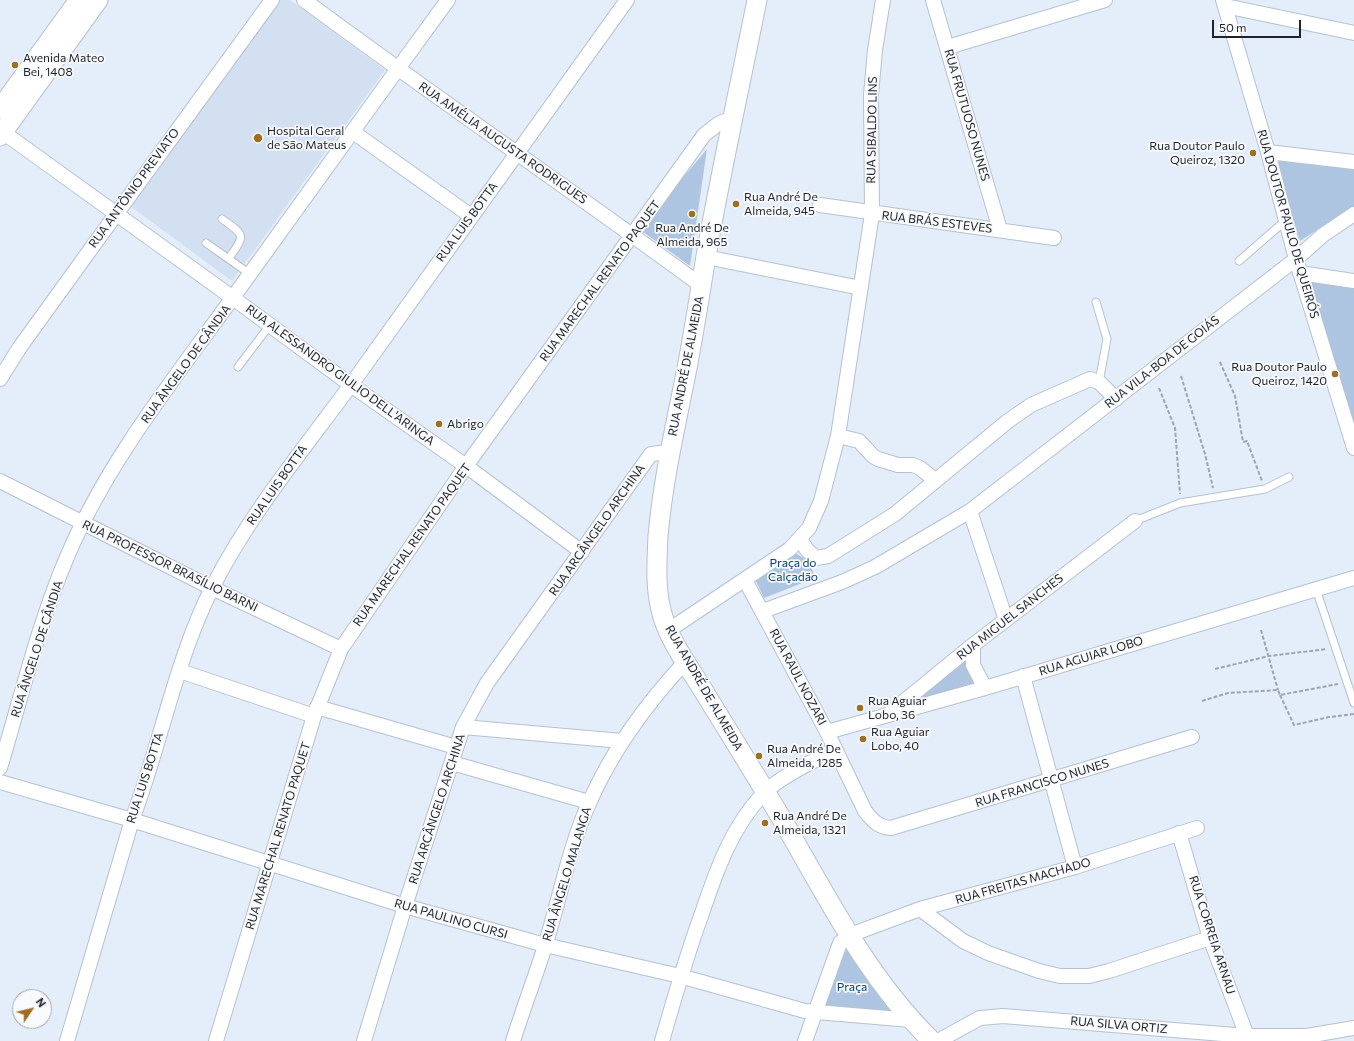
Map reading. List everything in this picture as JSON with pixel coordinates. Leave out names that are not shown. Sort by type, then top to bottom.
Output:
[{"type":"main road","points":[[0,109],[79,0]]},
{"type":"main road","points":[[1,133],[98,0]]},
{"type":"main road","name":"RUA ANDRÉ DE ALMEIDA","points":[[757,0],[706,257],[687,369],[668,452],[656,563],[658,591],[662,612],[669,630],[686,661],[870,968],[910,1020],[932,1041]]},
{"type":"street","name":"RUA ANTÔNIO PREVIATO","points":[[0,379],[20,347],[272,0]]},
{"type":"street","name":"RUA AMÉLIA AUGUSTA RODRIGUES","points":[[304,0],[397,69],[518,152],[702,286]]},
{"type":"street","name":"RUA ÂNGELO DE CÂNDIA","points":[[0,768],[48,609],[66,558],[83,523],[116,464],[146,418],[448,0]]},
{"type":"street","name":"RUA LUIS BOTTA","points":[[67,1041],[132,820],[144,790],[180,671],[201,612],[230,553],[256,513],[309,438],[351,385],[627,0]]},
{"type":"street","name":"RUA SIBALDO LINS","points":[[669,630],[790,549],[809,528],[821,501],[838,436],[872,214],[871,95],[875,50],[883,0]]},
{"type":"street","name":"RUA FRUTUOSO NUNES","points":[[933,0],[948,47],[1000,230]]},
{"type":"street","points":[[948,47],[1105,0]]},
{"type":"street","points":[[1224,3],[1354,33]]},
{"type":"street","name":"RUA DOUTOR PAULO DE QUEIRÓS","points":[[1224,3],[1268,152],[1300,273],[1354,448]]},
{"type":"street","name":"RUA MARECHAL RENATO PAQUET","points":[[216,1041],[315,712],[341,649],[466,466],[704,135],[718,124],[734,117]]},
{"type":"street","points":[[352,132],[471,216]]},
{"type":"street","name":"RUA ALESSANDRO GIULIO DELL'ARINGA","points":[[1,133],[466,466],[582,552]]},
{"type":"street","points":[[1268,152],[1354,162]]},
{"type":"street","name":"RUA BRÁS ESTEVES","points":[[820,205],[872,214],[1054,238]]},
{"type":"street","name":"RUA VILA-BOA DE GOIÁS","points":[[763,611],[842,582],[875,567],[970,511],[1296,259],[1323,235],[1354,214]]},
{"type":"street","points":[[706,257],[861,288]]},
{"type":"street","points":[[1300,273],[1354,281]]},
{"type":"street","points":[[800,539],[806,550],[816,558],[828,556],[895,514],[1008,421],[1031,405],[1090,379],[1099,382],[1116,398]]},
{"type":"street","points":[[838,436],[859,441],[873,456],[878,458],[898,465],[913,465],[920,468],[936,480]]},
{"type":"street","name":"RUA ARCÂNGELO ARCHINA","points":[[364,1041],[405,906],[463,727],[487,683],[651,454],[668,452]]},
{"type":"street","name":"RUA PROFESSOR BRASÍLIO BARNI","points":[[0,481],[212,588],[341,649]]},
{"type":"street","points":[[970,511],[1006,620]]},
{"type":"street","name":"RUA MIGUEL SANCHES","points":[[886,716],[973,645],[1135,521]]},
{"type":"street","name":"RUA AGUIAR LOBO","points":[[827,732],[985,688],[1354,578]]},
{"type":"street","name":"RUA RAUL NOZARI","points":[[745,580],[827,732],[834,750],[869,816],[882,827],[891,828]]},
{"type":"street","points":[[973,645],[973,665],[985,688]]},
{"type":"street","name":"RUA ÂNGELO MALANGA","points":[[514,1041],[545,945],[569,860],[589,802],[606,768],[622,741],[660,689],[686,661]]},
{"type":"street","points":[[180,671],[315,712],[456,747]]},
{"type":"street","points":[[1023,676],[1047,761],[1050,780],[1075,867]]},
{"type":"street","points":[[463,727],[622,741]]},
{"type":"street","name":"RUA FRANCISCO NUNES","points":[[891,828],[1192,737]]},
{"type":"street","points":[[662,1041],[680,976],[725,851],[748,812],[765,792],[804,766],[834,750]]},
{"type":"street","points":[[452,763],[589,802]]},
{"type":"street","name":"RUA PAULINO CURSI","points":[[0,782],[132,820],[405,906],[545,945],[680,976],[805,1011],[910,1020]]},
{"type":"street","name":"RUA FREITAS MACHADO","points":[[850,935],[920,909],[1075,867],[1197,828]]},
{"type":"street","name":"RUA CORREIA ARNAU","points":[[1179,833],[1210,938],[1246,1036]]},
{"type":"street","points":[[920,909],[963,941],[988,953],[1039,971],[1060,976],[1089,976],[1109,971],[1210,938]]},
{"type":"street","points":[[805,1041],[814,1012],[840,943],[850,935]]},
{"type":"street","name":"RUA SILVA ORTIZ","points":[[938,1041],[980,1018],[1004,1016],[1246,1036],[1307,1036],[1354,1028]]},
{"type":"lane","points":[[222,219],[240,232],[241,237],[241,241],[229,258]]},
{"type":"lane","points":[[1239,261],[1286,221]]},
{"type":"lane","points":[[206,243],[250,274]]},
{"type":"lane","points":[[1096,302],[1107,339],[1099,382]]},
{"type":"lane","points":[[238,367],[270,325]]},
{"type":"lane","points":[[1135,521],[1180,503],[1265,489],[1289,477]]},
{"type":"lane","points":[[1316,589],[1354,704]]},
{"type":"path","points":[[1220,362],[1235,396],[1243,442],[1247,441],[1265,489]]},
{"type":"path","points":[[1181,376],[1205,454],[1216,497]]},
{"type":"path","points":[[1159,388],[1175,428],[1180,503]]},
{"type":"path","points":[[1261,630],[1278,690],[1294,725],[1329,716],[1354,714]]},
{"type":"path","points":[[1216,669],[1269,656],[1336,648]]},
{"type":"path","points":[[1280,695],[1347,683]]},
{"type":"path","points":[[1202,701],[1228,694],[1278,690]]},
{"type":"shaded area","name":"Hospital Geral de São Mateus","points":[[279,0],[290,0],[385,70],[232,281],[130,206]]},
{"type":"green space","points":[[707,149],[690,266],[642,231],[665,199]]},
{"type":"green space","points":[[1275,156],[1354,167],[1354,206],[1300,241]]},
{"type":"green space","points":[[1307,275],[1354,285],[1354,431]]},
{"type":"green space","name":"Praça do Calçadão","points":[[792,551],[810,562],[815,578],[764,598],[754,577]]},
{"type":"green space","points":[[966,655],[967,670],[979,683],[905,705]]},
{"type":"green space","name":"Praça","points":[[846,943],[897,1012],[821,1006]]},
{"type":"place","name":"Avenida Mateo Bei, 1408","points":[[15,65]]},
{"type":"place","name":"Hospital Geral de São Mateus","points":[[258,138]]},
{"type":"place","name":"Rua Doutor Paulo Queiroz, 1320","points":[[1253,153]]},
{"type":"place","name":"Rua André De Almeida, 945","points":[[736,204]]},
{"type":"place","name":"Rua André De Almeida, 965","points":[[692,214]]},
{"type":"place","name":"Rua Doutor Paulo Queiroz, 1420","points":[[1335,374]]},
{"type":"place","name":"Abrigo","points":[[439,424]]},
{"type":"place","name":"Rua Aguiar Lobo, 36","points":[[860,708]]},
{"type":"place","name":"Rua Aguiar Lobo, 40","points":[[863,739]]},
{"type":"place","name":"Rua André De Almeida, 1285","points":[[759,756]]},
{"type":"place","name":"Rua André De Almeida, 1321","points":[[765,823]]}]
